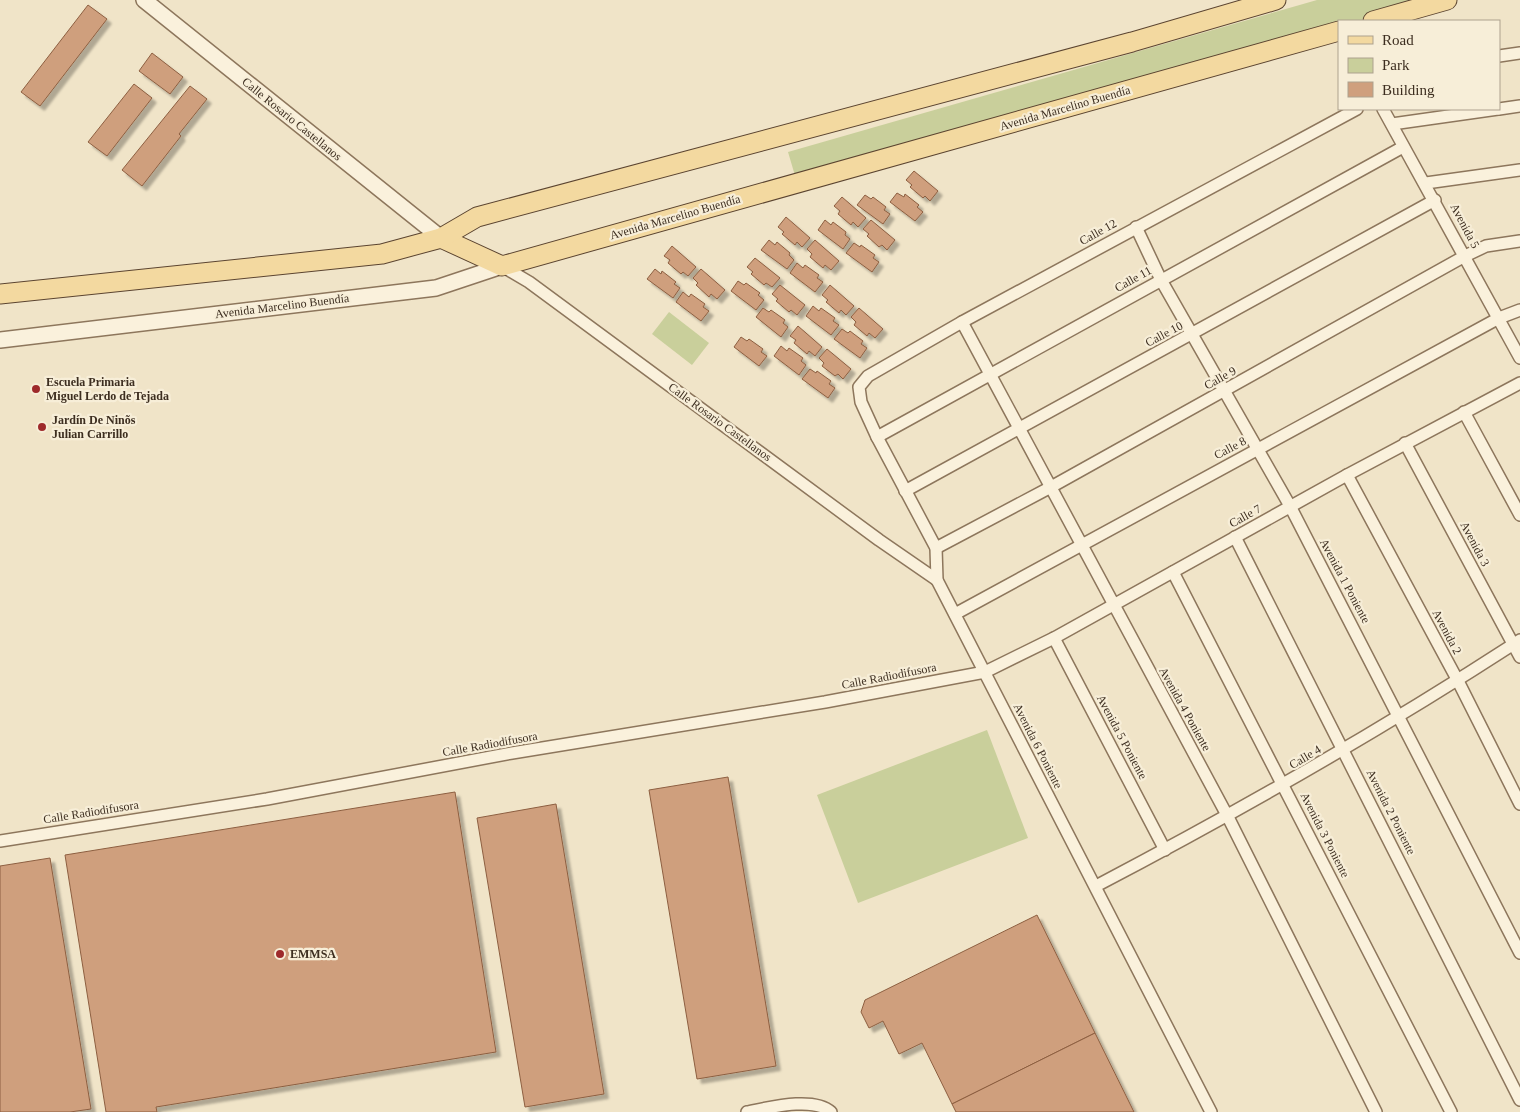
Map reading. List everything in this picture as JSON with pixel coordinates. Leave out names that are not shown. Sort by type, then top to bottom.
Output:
[{"type":"main road","points":[[0,294],[382,254],[440,238],[477,217],[1132,42],[1276,0]]},
{"type":"main road","points":[[1377,20],[1447,0]]},
{"type":"main road","name":"Avenida Marcelino Buendía","points":[[502,266],[1338,31]]},
{"type":"main road","points":[[440,238],[502,266]]},
{"type":"street","name":"Calle Rosario Castellanos","points":[[144,0],[440,238]]},
{"type":"street","points":[[1500,56],[1520,53]]},
{"type":"street","points":[[1500,109],[1520,106]]},
{"type":"street","name":"Calle 12","points":[[858,387],[868,376],[962,322],[1355,110]]},
{"type":"street","name":"Avenida 5","points":[[1384,110],[1403,147],[1426,183],[1520,358]]},
{"type":"street","points":[[1392,124],[1491,110]]},
{"type":"street","name":"Calle 11","points":[[877,437],[988,374],[1403,147]]},
{"type":"street","points":[[1426,183],[1520,170]]},
{"type":"street","name":"Calle 10","points":[[905,491],[1435,200]]},
{"type":"street","name":"Avenida 1 Poniente","points":[[1136,227],[1161,280],[1290,506],[1400,716],[1520,953]]},
{"type":"street","name":"Calle 9","points":[[936,548],[1050,488],[1465,256],[1486,246],[1520,241]]},
{"type":"street","name":"Calle Rosario Castellanos","points":[[502,266],[530,282],[879,540],[937,580]]},
{"type":"street","name":"Avenida Marcelino Buendía","points":[[0,340],[436,288],[502,266]]},
{"type":"street","name":"Calle 8","points":[[954,614],[1499,318],[1520,310]]},
{"type":"street","name":"Avenida 4 Poniente","points":[[962,322],[1112,605],[1228,817],[1376,1112]]},
{"type":"street","name":"Calle 7","points":[[984,672],[1054,638],[1405,443],[1520,383]]},
{"type":"street","name":"Avenida 6 Poniente","points":[[858,387],[861,402],[877,437],[936,548],[937,580],[1211,1112]]},
{"type":"street","points":[[1464,412],[1520,515]]},
{"type":"street","name":"Avenida 3","points":[[1405,443],[1516,642],[1520,657]]},
{"type":"street","name":"Avenida 2","points":[[1347,475],[1458,681],[1520,804]]},
{"type":"street","name":"Avenida 2 Poniente","points":[[1235,537],[1345,750],[1520,1100]]},
{"type":"street","name":"Avenida 3 Poniente","points":[[1173,572],[1451,1112]]},
{"type":"street","name":"Avenida 5 Poniente","points":[[1054,638],[1165,850]]},
{"type":"street","name":"Calle 4","points":[[1096,886],[1228,817],[1345,750],[1458,681],[1516,642]]},
{"type":"street","name":"Calle Radiodifusora","points":[[0,841],[267,799],[512,753],[825,702],[984,672]]},
{"type":"street","points":[[747,1112],[807,1104],[815,1104],[830,1112]]},
{"type":"green space","points":[[1317,0],[1434,0],[1362,20],[1338,20],[1338,27],[796,179],[788,152]]},
{"type":"green space","points":[[669,312],[709,343],[692,365],[652,334]]},
{"type":"green space","points":[[987,730],[1028,838],[858,903],[817,795]]},
{"type":"building","points":[[88,5],[107,19],[40,106],[21,92]]},
{"type":"building","points":[[152,53],[183,77],[170,94],[139,71]]},
{"type":"building","points":[[134,84],[152,98],[107,156],[88,142]]},
{"type":"building","points":[[190,86],[207,99],[142,186],[122,170]]},
{"type":"building","points":[[914,171],[938,191],[930,201],[925,196],[923,198],[910,187],[912,185],[906,180]]},
{"type":"building","points":[[897,193],[904,197],[905,194],[919,205],[917,207],[923,212],[915,221],[890,202]]},
{"type":"building","points":[[865,195],[871,199],[873,197],[886,207],[884,210],[890,214],[883,224],[857,205]]},
{"type":"building","points":[[842,197],[866,218],[858,227],[853,222],[851,225],[838,214],[840,211],[834,206]]},
{"type":"building","points":[[786,217],[810,238],[802,247],[797,242],[795,245],[782,234],[784,232],[778,227]]},
{"type":"building","points":[[825,220],[831,225],[833,222],[846,232],[845,235],[850,239],[843,249],[818,230]]},
{"type":"building","points":[[871,220],[895,240],[887,250],[882,245],[879,247],[867,236],[869,234],[863,229]]},
{"type":"building","points":[[769,240],[775,245],[777,242],[790,253],[789,255],[794,260],[787,269],[761,250]]},
{"type":"building","points":[[815,240],[839,261],[831,270],[825,265],[823,268],[810,257],[812,254],[807,249]]},
{"type":"building","points":[[854,243],[860,247],[861,245],[875,255],[873,258],[879,262],[872,272],[846,253]]},
{"type":"building","points":[[672,246],[696,267],[688,276],[683,272],[681,274],[668,263],[670,260],[664,256]]},
{"type":"building","points":[[755,258],[780,278],[772,287],[766,283],[764,285],[751,274],[753,272],[747,267]]},
{"type":"building","points":[[797,263],[803,268],[805,265],[819,275],[817,278],[823,282],[815,292],[790,273]]},
{"type":"building","points":[[655,269],[661,274],[662,271],[676,282],[674,284],[680,288],[673,298],[647,279]]},
{"type":"building","points":[[701,269],[725,290],[717,299],[711,294],[709,297],[696,285],[698,283],[693,278]]},
{"type":"building","points":[[738,281],[744,285],[746,283],[760,293],[758,295],[764,300],[756,310],[731,291]]},
{"type":"building","points":[[780,285],[805,305],[797,315],[791,310],[789,312],[776,301],[778,299],[772,294]]},
{"type":"building","points":[[830,285],[854,306],[846,315],[841,310],[839,313],[826,302],[828,300],[822,295]]},
{"type":"building","points":[[683,292],[689,297],[691,294],[705,304],[703,307],[709,311],[701,321],[676,302]]},
{"type":"building","points":[[813,306],[819,311],[821,308],[835,318],[833,321],[839,325],[831,335],[806,316]]},
{"type":"building","points":[[763,308],[769,312],[771,310],[785,320],[783,323],[788,327],[781,337],[756,317]]},
{"type":"building","points":[[859,308],[883,329],[875,338],[869,333],[867,336],[854,325],[856,322],[851,317]]},
{"type":"building","points":[[798,326],[822,347],[815,356],[809,351],[807,354],[794,343],[796,340],[790,336]]},
{"type":"building","points":[[842,329],[848,333],[850,331],[863,341],[861,344],[867,348],[860,358],[834,339]]},
{"type":"building","points":[[741,337],[747,341],[749,339],[763,349],[761,352],[767,356],[759,366],[734,347]]},
{"type":"building","points":[[781,346],[787,351],[789,348],[803,358],[801,361],[806,365],[799,375],[774,356]]},
{"type":"building","points":[[827,349],[851,369],[843,379],[838,374],[835,376],[822,366],[824,363],[819,358]]},
{"type":"building","points":[[810,369],[816,373],[817,371],[831,381],[829,384],[835,388],[828,398],[802,379]]},
{"type":"building","points":[[728,777],[776,1066],[697,1079],[649,790]]},
{"type":"building","name":"EMMSA","points":[[455,792],[496,1052],[156,1107],[157,1112],[106,1112],[65,855]]},
{"type":"building","points":[[556,804],[604,1094],[525,1107],[477,818]]},
{"type":"building","points":[[50,858],[91,1109],[70,1112],[0,1112],[0,866]]},
{"type":"building","points":[[1037,915],[1095,1033],[952,1104],[922,1043],[899,1054],[883,1021],[869,1028],[861,1012],[865,1000]]},
{"type":"building","points":[[1095,1033],[1134,1112],[956,1112],[952,1104]]},
{"type":"place","name":"Escuela Primaria Miguel Lerdo de Tejada","points":[[36,389]]},
{"type":"place","name":"Jardín De Ninõs Julian Carrillo","points":[[42,427]]},
{"type":"place","name":"EMMSA","points":[[280,954]]}]
